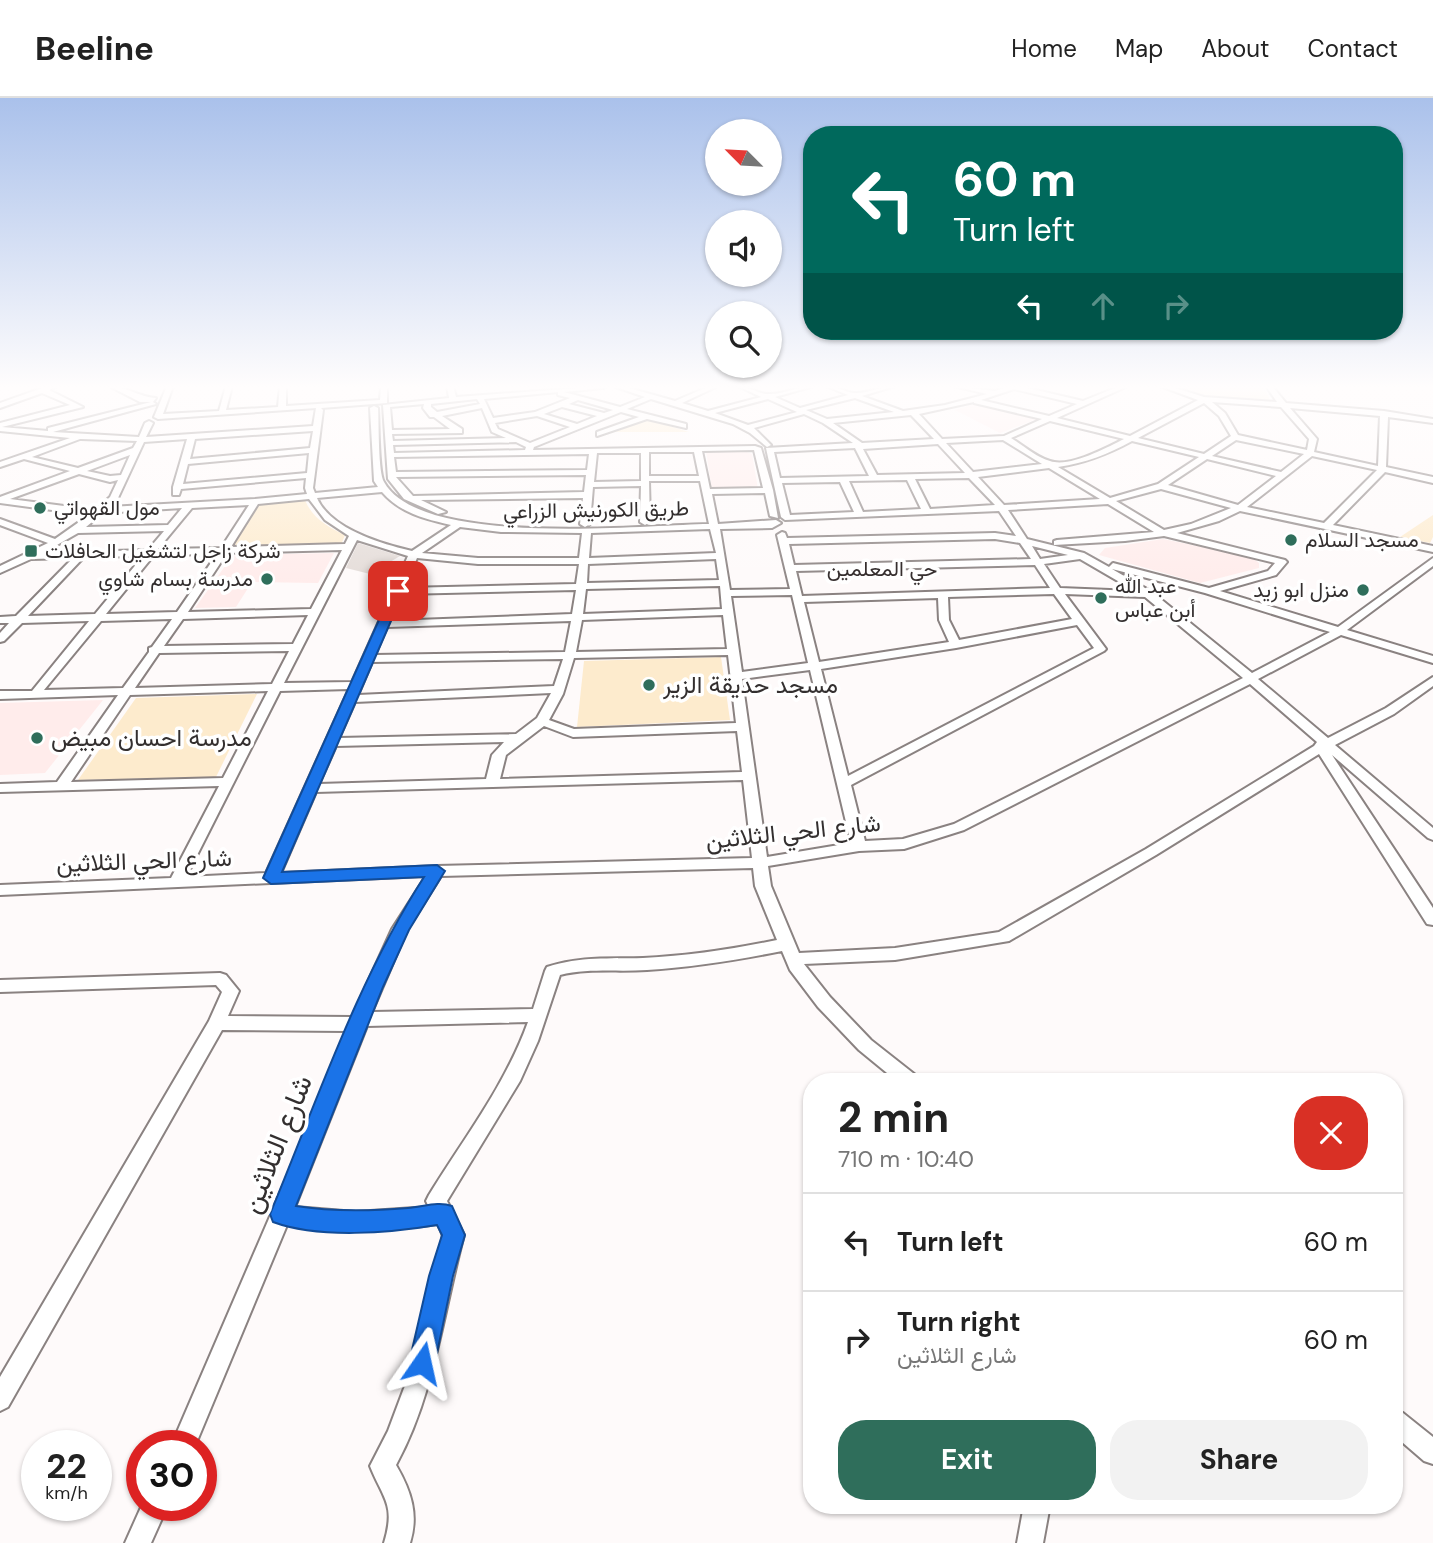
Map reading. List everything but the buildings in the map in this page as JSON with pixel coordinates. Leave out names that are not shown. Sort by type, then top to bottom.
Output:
[{"type":"street","points":[[0,466],[34,453]]},
{"type":"street","points":[[0,500],[126,453]]},
{"type":"street","points":[[0,570],[56,543],[98,512],[114,498],[133,453]]},
{"type":"street","points":[[171,508],[187,453]]},
{"type":"street","points":[[186,458],[239,453]]},
{"type":"street","points":[[313,453],[311,497],[316,507],[337,525],[368,542],[414,554],[442,559],[721,556]]},
{"type":"street","points":[[0,500],[98,512],[255,502],[382,489],[378,481],[379,453]]},
{"type":"street","points":[[457,453],[391,455],[391,475],[407,497],[437,510],[473,519],[536,526],[586,527],[645,522],[713,523]]},
{"type":"street","points":[[502,496],[518,453]]},
{"type":"street","points":[[492,784],[500,753],[541,722],[558,689],[570,656],[578,617],[589,490],[595,453]]},
{"type":"street","points":[[645,453],[645,522]]},
{"type":"street","points":[[698,453],[721,556],[763,886],[790,952],[824,1002],[866,1045],[901,1073]]},
{"type":"street","points":[[758,453],[780,519]]},
{"type":"street","points":[[770,453],[776,481],[780,529],[859,846]]},
{"type":"street","points":[[863,453],[874,477]]},
{"type":"street","points":[[845,783],[1100,649],[1057,591],[1001,507],[951,453]]},
{"type":"street","points":[[1031,453],[1161,533],[1282,562],[1272,573],[1209,591]]},
{"type":"street","points":[[776,481],[971,475],[1053,466],[1102,453]]},
{"type":"street","points":[[1197,453],[1282,475]]},
{"type":"street","points":[[783,541],[888,525],[926,510],[1108,501],[1161,486],[1212,453]]},
{"type":"street","points":[[1327,526],[1382,470],[1383,453]]},
{"type":"street","points":[[1041,544],[1161,533],[1218,518],[1239,508],[1310,454],[1433,480]]},
{"type":"street","points":[[24,457],[110,479],[123,477]]},
{"type":"street","points":[[178,484],[311,472]]},
{"type":"street","points":[[391,475],[591,472]]},
{"type":"street","points":[[909,476],[926,510]]},
{"type":"street","points":[[412,499],[589,490],[645,481],[703,478]]},
{"type":"street","points":[[843,478],[859,513]]},
{"type":"street","points":[[1161,486],[1239,508],[1433,549]]},
{"type":"street","name":"طريق الكورنيش الزراعي","points":[[382,489],[395,502],[414,512],[458,524],[515,531],[713,523],[772,525],[780,519],[859,513],[888,525]]},
{"type":"street","points":[[707,492],[769,491]]},
{"type":"street","points":[[61,787],[153,650],[225,550],[255,502]]},
{"type":"street","points":[[0,519],[28,505]]},
{"type":"street","points":[[35,694],[189,506]]},
{"type":"street","points":[[0,519],[56,543]]},
{"type":"street","points":[[271,878],[414,554],[458,524]]},
{"type":"street","points":[[888,525],[995,536],[1041,544],[1209,591],[1433,660]]},
{"type":"street","points":[[76,530],[172,528]]},
{"type":"street","points":[[176,882],[355,534]]},
{"type":"street","points":[[31,556],[349,547]]},
{"type":"street","points":[[0,639],[81,555]]},
{"type":"street","points":[[790,568],[1037,562],[1086,558],[1148,594],[1311,732],[1323,746],[1433,920]]},
{"type":"street","name":"شارع الحي الثلاثين","points":[[0,890],[437,871],[759,863],[859,846],[904,844],[959,827],[1338,632],[1433,561]]},
{"type":"street","points":[[398,591],[581,586],[725,588],[797,595],[943,595],[1057,591],[1148,594]]},
{"type":"street","points":[[943,595],[944,620],[956,645]]},
{"type":"street","points":[[0,620],[315,612]]},
{"type":"street","points":[[383,624],[728,612]]},
{"type":"street","points":[[736,676],[815,667],[956,645],[1080,621]]},
{"type":"street","points":[[153,650],[298,647]]},
{"type":"street","points":[[368,659],[733,652]]},
{"type":"street","points":[[397,1543],[402,1530],[400,1494],[382,1466],[394,1448],[417,1390],[441,1276],[454,1235],[436,1201],[459,1160],[502,1098],[520,1063],[553,971],[581,964],[644,964],[790,952],[895,954],[1003,937],[1151,852],[1323,746],[1390,710],[1433,681]]},
{"type":"street","points":[[0,695],[356,685]]},
{"type":"street","points":[[351,699],[558,689]]},
{"type":"street","points":[[541,722],[573,733],[742,727]]},
{"type":"street","points":[[331,742],[522,738]]},
{"type":"street","points":[[1323,746],[1433,835]]},
{"type":"street","points":[[311,788],[748,776]]},
{"type":"street","points":[[0,788],[228,782]]},
{"type":"street","name":"شارع الثلاثين","points":[[190,1430],[400,929],[437,871]]},
{"type":"street","points":[[0,986],[220,979],[231,991],[217,1023],[0,1399]]},
{"type":"street","points":[[217,1023],[539,1015]]},
{"type":"street","points":[[282,1214],[317,1220],[356,1221],[411,1219],[443,1214]]},
{"type":"street","points":[[1403,1428],[1433,1452]]},
{"type":"street","points":[[1030,1543],[1035,1514]]},
{"type":"street","points":[[138,1543],[148,1521]]},
{"type":"shaded area","points":[[706,453],[752,454],[758,489],[712,490]]},
{"type":"shaded area","points":[[305,500],[321,521],[345,535],[341,545],[233,547],[260,504]]},
{"type":"shaded area","points":[[1433,515],[1433,537],[1430,543],[1400,537]]},
{"type":"shaded area","points":[[1163,539],[1251,557],[1259,563],[1259,568],[1200,583],[1099,555],[1105,548]]},
{"type":"shaded area","name":"مدرسة بسام شاوي","points":[[334,553],[318,583],[252,582],[236,607],[195,608],[233,555]]},
{"type":"shaded area","points":[[721,657],[730,720],[577,727],[584,661]]},
{"type":"shaded area","points":[[257,694],[216,777],[78,780],[136,698]]},
{"type":"shaded area","name":"مدرسة احسان مبيض","points":[[103,700],[45,773],[0,775],[0,703]]},
{"type":"place","name":"مول القهواتي","points":[[40,508]]},
{"type":"place","name":"مسجد السلام","points":[[1291,540]]},
{"type":"place","name":"شركة زاجل لتشغيل الحافلات","points":[[31,551]]},
{"type":"place","name":"مدرسة بسام شاوي","points":[[267,579]]},
{"type":"place","name":"منزل ابو زيد","points":[[1363,590]]},
{"type":"place","name":"عبد الله أبن عباس","points":[[1101,598]]},
{"type":"place","name":"مسجد حديقة الزير","points":[[649,685]]},
{"type":"place","name":"مدرسة احسان مبيض","points":[[37,738]]},
{"type":"district","name":"حي المعلمين","points":[[882,569]]},
{"type":"route","points":[[398,591],[271,878],[437,871],[400,929],[373,987],[282,1214],[317,1220],[356,1221],[411,1219],[443,1214],[454,1235],[441,1276],[422,1363]]}]
